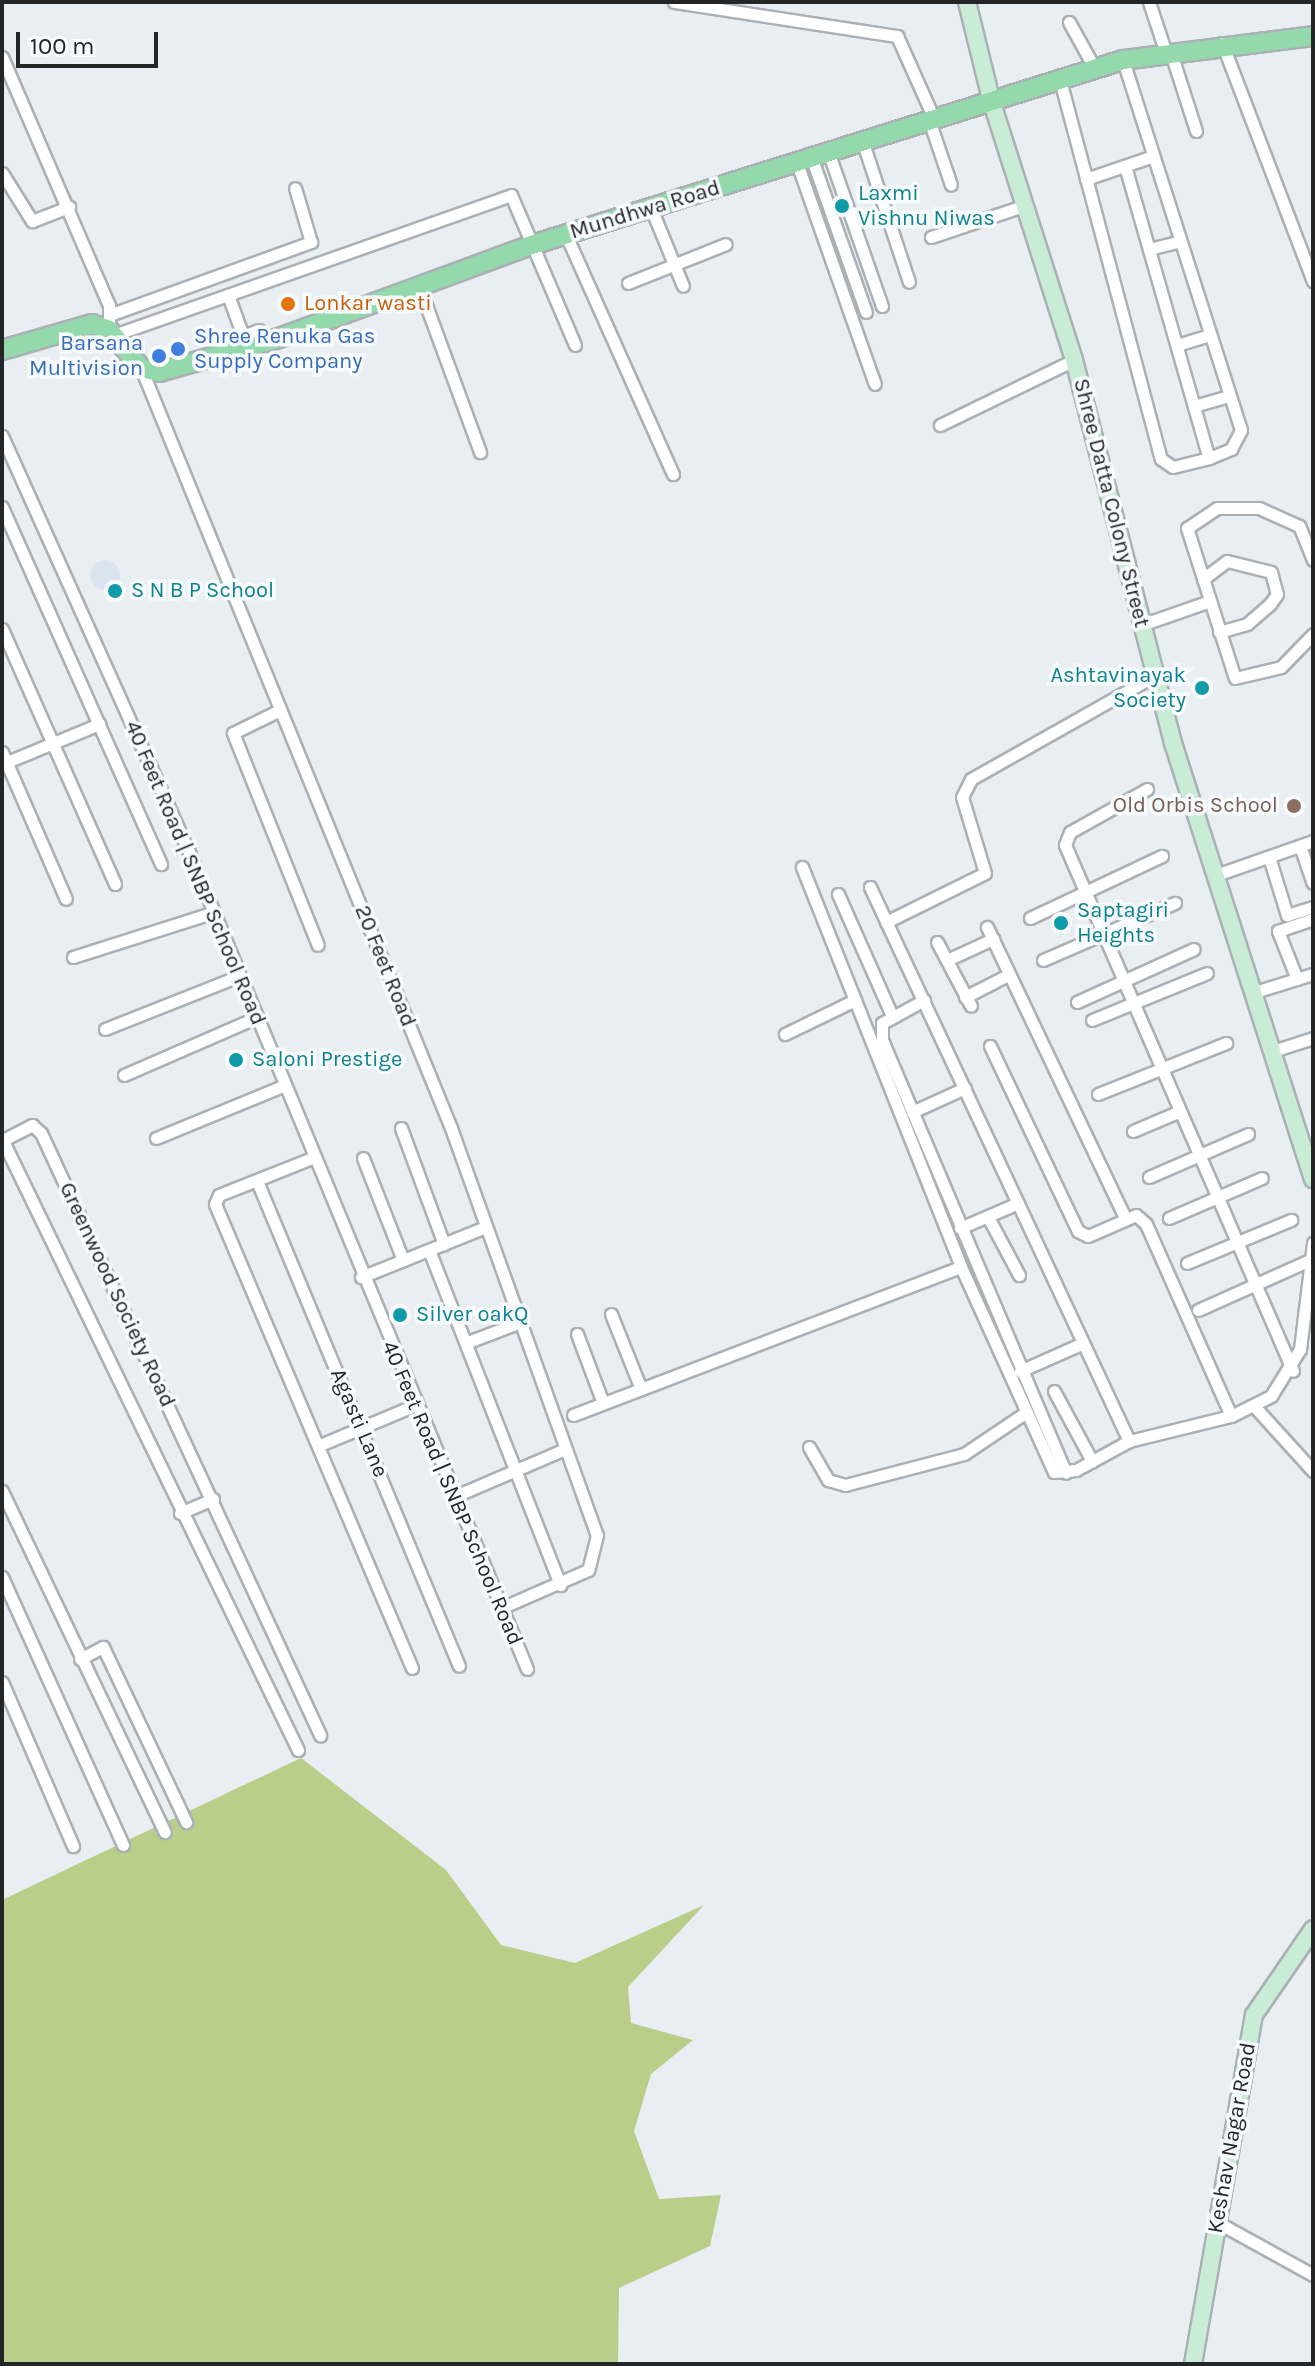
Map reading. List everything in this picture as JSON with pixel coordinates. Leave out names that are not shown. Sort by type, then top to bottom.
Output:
[{"type":"main road","name":"Mundhwa Road","points":[[141,368],[159,372],[276,339],[532,245],[933,122],[1123,60],[1222,43],[1313,36]]},
{"type":"main road","points":[[4,344],[74,325],[111,326],[141,368]]},
{"type":"street","points":[[674,2],[897,36],[933,122],[951,185]]},
{"type":"street","name":"Shree Datta Colony Street","points":[[967,2],[992,103],[1074,360],[1154,676],[1216,875],[1258,991],[1313,1179]]},
{"type":"street","points":[[1149,2],[1196,131]]},
{"type":"street","points":[[1069,22],[1095,69]]},
{"type":"street","points":[[1222,43],[1313,281]]},
{"type":"street","points":[[2,57],[69,207],[111,326]]},
{"type":"street","points":[[1060,80],[1161,459],[1173,467],[1209,458],[1241,437],[1123,60]]},
{"type":"street","points":[[863,143],[909,282]]},
{"type":"street","points":[[1086,179],[1153,156]]},
{"type":"street","points":[[813,159],[882,306]]},
{"type":"street","points":[[813,159],[866,312]]},
{"type":"street","points":[[813,159],[875,384]]},
{"type":"street","points":[[1125,166],[1209,458]]},
{"type":"street","points":[[2,173],[32,221],[69,207]]},
{"type":"street","points":[[111,326],[311,242],[295,188]]},
{"type":"street","points":[[111,326],[228,295],[511,195],[575,345]]},
{"type":"street","points":[[931,237],[1023,206]]},
{"type":"street","points":[[651,208],[683,286]]},
{"type":"street","points":[[566,235],[673,474]]},
{"type":"street","points":[[1149,249],[1180,241]]},
{"type":"street","points":[[628,283],[726,244]]},
{"type":"street","points":[[419,286],[480,452]]},
{"type":"street","points":[[228,295],[243,336],[259,330]]},
{"type":"street","points":[[1177,345],[1210,335]]},
{"type":"street","points":[[940,425],[1074,360]]},
{"type":"street","name":"20 Feet Road","points":[[141,368],[451,1128],[483,1228],[565,1449],[598,1548],[588,1570],[560,1585],[501,1608]]},
{"type":"street","points":[[1194,406],[1230,396]]},
{"type":"street","name":"40 Feet Road | SNBP School Road","points":[[2,436],[239,976],[413,1406],[527,1669]]},
{"type":"street","points":[[1313,560],[1299,526],[1241,504],[1189,523],[1219,632],[1238,679],[1281,667],[1313,634]]},
{"type":"street","points":[[2,507],[161,864]]},
{"type":"street","points":[[1203,579],[1227,561],[1271,572],[1277,594],[1270,604],[1247,624],[1219,632]]},
{"type":"street","points":[[1141,625],[1210,601]]},
{"type":"street","points":[[2,629],[115,884]]},
{"type":"street","points":[[886,922],[985,873],[962,797],[971,779],[1154,676]]},
{"type":"street","points":[[280,710],[233,733],[318,945]]},
{"type":"street","points":[[66,899],[4,757],[99,724]]},
{"type":"street","points":[[1147,789],[1065,837],[1084,895],[1119,979],[1220,1197],[1236,1243],[1293,1371]]},
{"type":"street","points":[[1216,875],[1313,841]]},
{"type":"street","points":[[1300,846],[1313,881]]},
{"type":"street","points":[[1030,918],[1162,856]]},
{"type":"street","points":[[1269,857],[1287,915],[1313,907]]},
{"type":"street","points":[[802,867],[961,1267],[1046,1465],[1066,1473],[1129,1441],[1231,1416],[1254,1406],[1293,1371],[1313,1243]]},
{"type":"street","points":[[870,887],[1081,1344],[1129,1441]]},
{"type":"street","points":[[838,894],[892,1016]]},
{"type":"street","points":[[1043,960],[1175,903]]},
{"type":"street","points":[[73,957],[212,913]]},
{"type":"street","points":[[1297,979],[1278,931],[1313,919]]},
{"type":"street","points":[[987,927],[1125,1218]]},
{"type":"street","points":[[947,960],[993,939]]},
{"type":"street","points":[[937,942],[968,1001],[1008,975]]},
{"type":"street","points":[[1077,1002],[1119,979],[1194,949]]},
{"type":"street","points":[[1092,1020],[1207,973]]},
{"type":"street","points":[[1258,991],[1313,974]]},
{"type":"street","points":[[105,1029],[239,976]]},
{"type":"street","points":[[785,1034],[855,1000]]},
{"type":"street","points":[[924,1000],[892,1016],[880,1033],[1020,1371],[1066,1473]]},
{"type":"street","points":[[124,1075],[255,1018]]},
{"type":"street","points":[[1276,1050],[1313,1038]]},
{"type":"street","points":[[1098,1094],[1226,1043]]},
{"type":"street","points":[[990,1046],[1078,1231],[1088,1236],[1125,1218],[1141,1216],[1231,1416]]},
{"type":"street","points":[[156,1138],[285,1085]]},
{"type":"street","points":[[912,1112],[965,1088]]},
{"type":"street","points":[[1133,1131],[1178,1112]]},
{"type":"street","name":"Greenwood Society Road","points":[[298,1750],[180,1513],[2,1140],[32,1125],[41,1133],[320,1735]]},
{"type":"street","points":[[401,1128],[444,1244]]},
{"type":"street","points":[[1149,1177],[1248,1134]]},
{"type":"street","points":[[312,1158],[219,1195],[215,1204],[320,1445],[412,1668]]},
{"type":"street","points":[[363,1158],[403,1260]]},
{"type":"street","points":[[1169,1218],[1262,1178]]},
{"type":"street","name":"Agasti Lane","points":[[257,1181],[459,1666]]},
{"type":"street","points":[[960,1228],[1018,1203]]},
{"type":"street","points":[[988,1217],[1019,1275]]},
{"type":"street","points":[[1187,1263],[1291,1220]]},
{"type":"street","points":[[361,1277],[483,1228]]},
{"type":"street","points":[[429,1250],[518,1469],[560,1585]]},
{"type":"street","points":[[1198,1310],[1312,1259]]},
{"type":"street","points":[[573,1415],[961,1267]]},
{"type":"street","points":[[611,1314],[641,1389]]},
{"type":"street","points":[[468,1342],[518,1323]]},
{"type":"street","points":[[577,1334],[603,1403]]},
{"type":"street","points":[[1020,1371],[1081,1344]]},
{"type":"street","points":[[1054,1391],[1092,1461]]},
{"type":"street","points":[[320,1445],[413,1406]]},
{"type":"street","points":[[1254,1406],[1313,1471]]},
{"type":"street","points":[[809,1447],[828,1480],[845,1485],[964,1454],[1025,1413]]},
{"type":"street","points":[[453,1497],[565,1449]]},
{"type":"street","points":[[2,1491],[165,1832]]},
{"type":"street","points":[[180,1513],[213,1499]]},
{"type":"street","points":[[2,1577],[123,1845]]},
{"type":"street","points":[[80,1659],[103,1647],[186,1822]]},
{"type":"street","points":[[2,1682],[73,1846]]},
{"type":"street","name":"Keshav Nagar Road","points":[[1193,2364],[1254,2015],[1313,1929]]},
{"type":"street","points":[[1217,2222],[1313,2275]]},
{"type":"shaded area","points":[[105,560],[116,564],[120,575],[116,586],[105,590],[94,586],[90,575],[94,564]]},
{"type":"green space","points":[[301,1758],[446,1870],[501,1945],[575,1963],[704,1905],[628,1987],[631,2023],[693,2040],[651,2074],[634,2131],[659,2199],[721,2195],[710,2246],[619,2288],[618,2364],[2,2364],[2,1900]]},
{"type":"place","name":"Laxmi Vishnu Niwas","points":[[842,206]]},
{"type":"place","name":"Lonkar wasti","points":[[288,304]]},
{"type":"place","name":"Shree Renuka Gas Supply Company","points":[[178,349]]},
{"type":"place","name":"Barsana Multivision","points":[[159,356]]},
{"type":"place","name":"S N B P School","points":[[115,591]]},
{"type":"place","name":"Ashtavinayak Society","points":[[1202,688]]},
{"type":"place","name":"Old Orbis School","points":[[1294,806]]},
{"type":"place","name":"Saptagiri Heights","points":[[1061,923]]},
{"type":"place","name":"Saloni Prestige","points":[[236,1060]]},
{"type":"place","name":"Silver oakQ","points":[[400,1315]]}]
